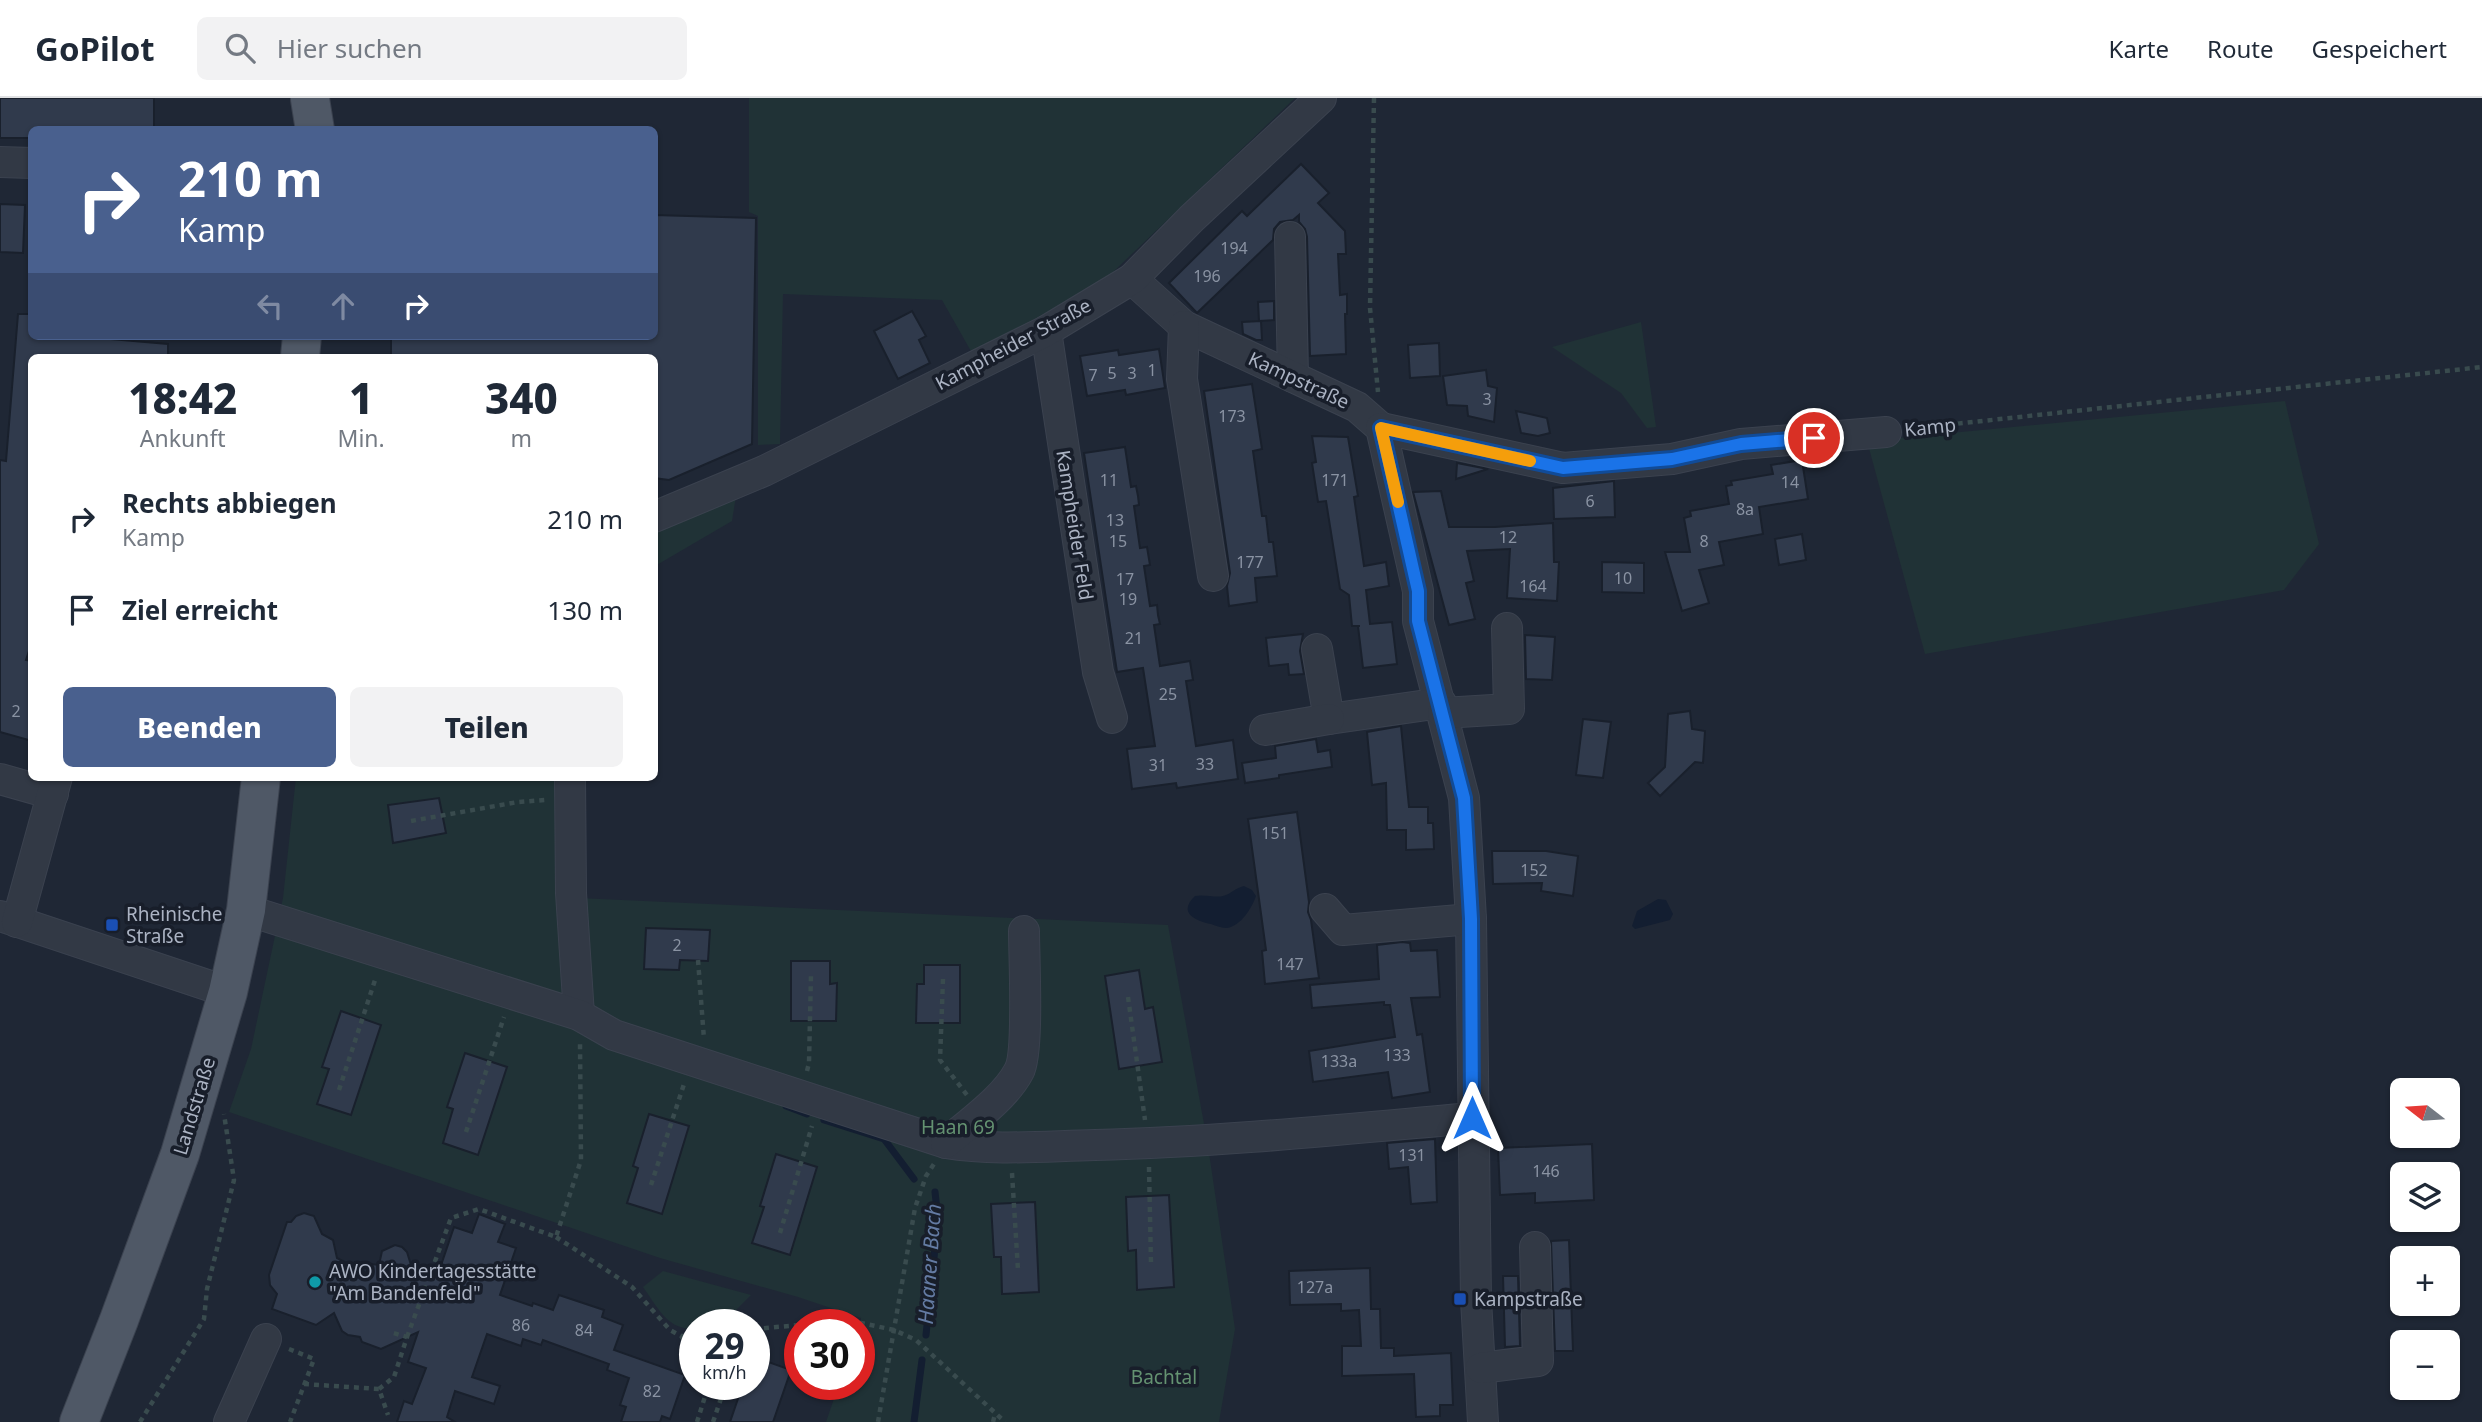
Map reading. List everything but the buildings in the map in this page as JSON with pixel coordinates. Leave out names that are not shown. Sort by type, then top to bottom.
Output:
[{"type":"main road","name":"Landstraße","points":[[79,1422],[180,1154],[228,992],[246,910],[261,781]]},
{"type":"street","name":"Kampheider Straße","points":[[658,515],[764,471],[1046,331],[1132,279],[1192,218],[1321,98]]},
{"type":"street","points":[[0,162],[28,163]]},
{"type":"street","points":[[1290,237],[1293,377]]},
{"type":"street","name":"Kampstraße","points":[[1132,279],[1184,326],[1357,407],[1381,428]]},
{"type":"street","points":[[1184,326],[1182,379],[1213,576]]},
{"type":"street","name":"Kampheider Feld","points":[[1046,331],[1098,672],[1112,718]]},
{"type":"street","name":"Kamp","points":[[1381,428],[1563,468],[1672,459],[1741,444],[1886,432]]},
{"type":"street","points":[[1381,428],[1418,591],[1418,621],[1464,798],[1471,919],[1476,1300],[1483,1422]]},
{"type":"street","points":[[1265,730],[1329,719],[1442,708],[1509,709],[1507,628]]},
{"type":"street","points":[[1317,649],[1329,719]]},
{"type":"street","points":[[0,779],[55,785],[8,919],[228,992]]},
{"type":"street","points":[[570,788],[571,892],[579,1015]]},
{"type":"street","points":[[1325,909],[1343,930],[1471,919]]},
{"type":"street","points":[[246,910],[579,1015],[614,1035],[946,1143],[975,1148],[1234,1139],[1472,1118]]},
{"type":"street","points":[[946,1143],[1004,1091],[1020,1069],[1024,1031],[1024,931]]},
{"type":"street","points":[[1481,1368],[1538,1361],[1535,1247]]},
{"type":"street","points":[[229,1422],[266,1339]]},
{"type":"path","points":[[1374,98],[1370,307],[1381,428]]},
{"type":"path","name":"Kamp","points":[[1886,432],[2482,367]]},
{"type":"path","points":[[411,821],[518,802],[570,788]]},
{"type":"path","points":[[340,1090],[384,953]]},
{"type":"path","points":[[651,1185],[699,1062],[698,960]]},
{"type":"path","points":[[780,1233],[810,1098],[811,974]]},
{"type":"path","points":[[943,979],[940,1060],[980,1113]]},
{"type":"path","points":[[466,1132],[512,993]]},
{"type":"path","points":[[1128,996],[1148,1144],[1151,1264]]},
{"type":"path","points":[[556,1237],[581,1160],[579,1015]]},
{"type":"path","points":[[140,1422],[204,1319],[207,1289],[234,1180],[223,1108]]},
{"type":"path","points":[[878,1422],[915,1208],[926,1176],[946,1143]]},
{"type":"path","points":[[1011,1147],[1018,1270]]},
{"type":"path","points":[[304,1384],[379,1389],[394,1377],[451,1218],[479,1209],[556,1237],[632,1287],[670,1330],[679,1335]]},
{"type":"path","points":[[875,1326],[894,1330],[916,1340],[1005,1422]]},
{"type":"path","points":[[390,1332],[407,1337]]},
{"type":"path","points":[[266,1339],[314,1359],[290,1422]]},
{"type":"path","points":[[379,1389],[388,1415]]},
{"type":"path","points":[[697,1422],[704,1400]]},
{"type":"path","points":[[713,1422],[721,1400]]},
{"type":"path","points":[[993,1422],[995,1414]]},
{"type":"green space","points":[[749,98],[1295,98],[1090,294],[972,353],[942,300],[783,294],[780,444],[758,445],[758,216],[749,212]]},
{"type":"green space","points":[[1641,322],[1656,427],[1647,428],[1621,393],[1552,347]]},
{"type":"green space","points":[[2285,401],[2319,544],[2284,590],[1925,654],[1867,441]]},
{"type":"green space","points":[[736,496],[732,521],[658,564],[658,529]]},
{"type":"green space","name":"Haan 69","points":[[296,781],[565,781],[578,898],[1168,925],[1208,1146],[1235,1329],[1219,1422],[826,1422],[834,1400],[875,1400],[875,1309],[834,1309],[660,1258],[229,1112],[251,1049],[283,898]]},
{"type":"green space","points":[[663,1271],[751,1295],[737,1309],[679,1309],[679,1326],[664,1316],[643,1287]]},
{"type":"water","points":[[1244,886],[1256,896],[1245,916],[1232,927],[1223,928],[1200,921],[1188,912],[1190,902],[1195,896],[1223,896]]},
{"type":"water","points":[[1658,899],[1666,900],[1673,914],[1670,920],[1635,929],[1632,926],[1637,911]]},
{"type":"waterway","name":"Haaner Bach","points":[[786,1106],[807,1114]]},
{"type":"waterway","name":"Haaner Bach","points":[[824,1120],[884,1139],[914,1179]]},
{"type":"waterway","name":"Haaner Bach","points":[[926,1335],[938,1219],[935,1192]]},
{"type":"waterway","name":"Haaner Bach","points":[[914,1422],[922,1360]]},
{"type":"slow traffic","points":[[1398,502],[1381,428],[1530,461]]},
{"type":"place","name":"Rheinische Straße","points":[[112,925]]},
{"type":"place","name":"AWO Kindertagesstätte \"Am Bandenfeld\"","points":[[315,1282]]},
{"type":"place","name":"Kampstraße","points":[[1460,1299]]},
{"type":"route","points":[[1472,1118],[1471,919],[1464,798],[1418,621],[1418,591],[1381,428],[1563,468],[1672,459],[1741,444],[1814,438]]},
{"type":"park label","name":"Bachtal","points":[[1164,1377]]}]
